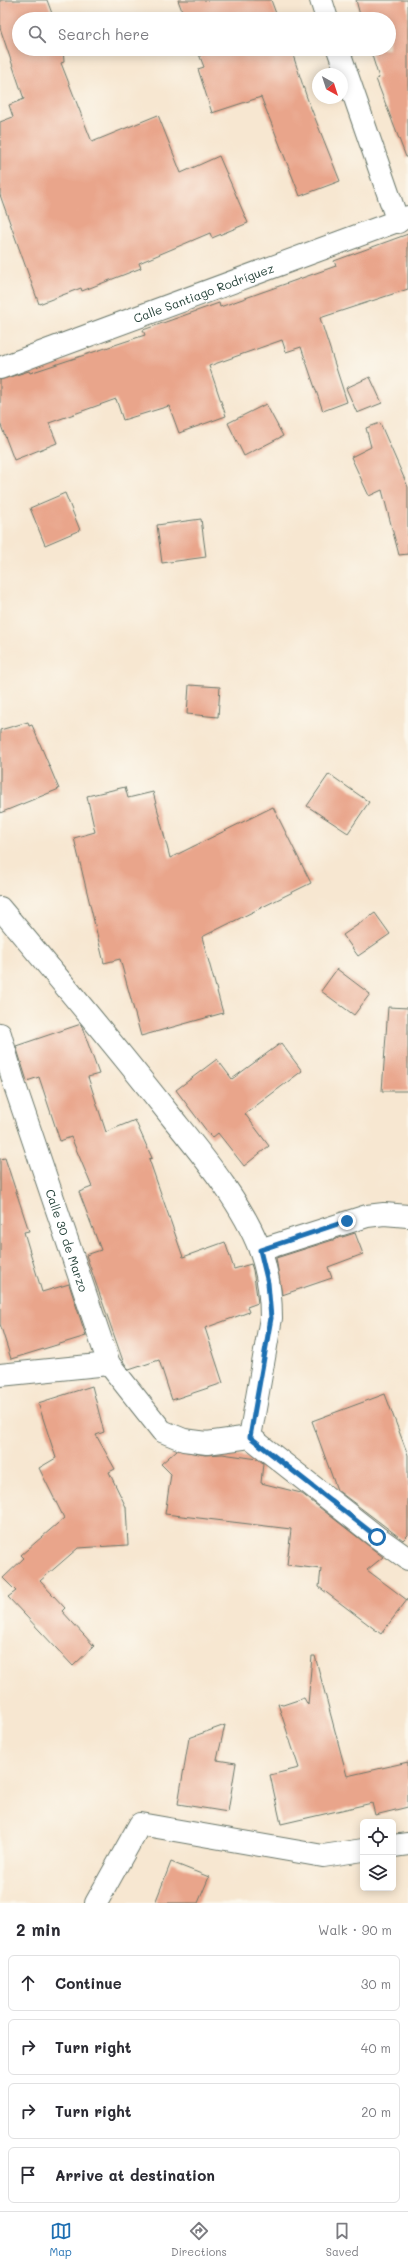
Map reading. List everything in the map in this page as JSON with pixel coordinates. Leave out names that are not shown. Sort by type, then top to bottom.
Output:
[{"type":"street","points":[[321,0],[325,12]]},
{"type":"street","points":[[341,56],[403,220]]},
{"type":"street","name":"Calle Santiago Rodríguez","points":[[0,368],[403,220]]},
{"type":"street","points":[[0,908],[108,1037],[181,1130],[239,1209],[260,1250],[268,1283],[271,1318],[250,1437],[377,1537],[408,1559]]},
{"type":"street","name":"Calle 30 de Marzo","points":[[0,1034],[7,1089],[109,1364],[162,1431],[184,1440],[207,1443],[250,1437]]},
{"type":"street","points":[[260,1250],[367,1216],[391,1214],[408,1216]]},
{"type":"street","points":[[0,1375],[109,1364]]},
{"type":"street","points":[[96,1903],[140,1824],[323,1856],[360,1850]]},
{"type":"street","points":[[396,1846],[408,1844]]},
{"type":"building","points":[[0,0],[47,0],[51,12],[12,12],[12,56],[64,56],[64,62],[61,63],[92,142],[158,115],[181,173],[219,156],[248,223],[212,238],[210,233],[139,263],[141,268],[82,291],[81,288],[39,304],[0,195],[0,122],[13,117],[9,105],[24,99],[0,28]]},
{"type":"building","points":[[178,0],[271,0],[275,12],[182,12]]},
{"type":"building","points":[[356,0],[408,0],[408,157],[406,157],[376,79],[379,78],[372,56],[396,56],[396,12],[359,12]]},
{"type":"building","points":[[200,56],[293,56],[307,98],[340,181],[300,196],[261,97],[212,113],[198,69],[204,67]]},
{"type":"building","points":[[408,234],[408,289],[320,318],[347,402],[323,411],[301,347],[286,352],[282,340],[209,366],[226,416],[179,433],[169,406],[123,420],[116,399],[49,423],[57,443],[14,460],[0,423],[0,380],[29,371],[30,373],[145,335],[143,330],[219,303],[220,307],[336,266],[334,261]]},
{"type":"building","points":[[370,377],[382,403],[357,413],[346,388]]},
{"type":"building","points":[[266,404],[283,436],[244,456],[228,423]]},
{"type":"building","points":[[380,423],[408,487],[408,554],[399,555],[382,490],[369,496],[351,457],[371,447],[366,428]]},
{"type":"building","points":[[65,493],[80,530],[45,545],[30,508]]},
{"type":"building","points":[[201,519],[206,557],[162,563],[157,525]]},
{"type":"building","points":[[189,685],[220,687],[218,717],[187,714]]},
{"type":"building","points":[[28,722],[29,726],[32,725],[59,789],[0,813],[0,730]]},
{"type":"building","points":[[329,774],[369,802],[348,833],[307,806]]},
{"type":"building","points":[[125,787],[128,798],[153,792],[170,858],[273,807],[311,883],[202,937],[223,1013],[141,1036],[120,959],[104,963],[74,838],[95,832],[87,796]]},
{"type":"building","points":[[375,913],[390,934],[358,956],[343,935]]},
{"type":"building","points":[[337,969],[370,994],[354,1015],[321,991]]},
{"type":"building","points":[[388,1007],[408,1008],[408,1091],[382,1091]]},
{"type":"building","points":[[81,1024],[99,1074],[88,1077],[106,1132],[135,1120],[152,1158],[149,1159],[183,1257],[225,1242],[234,1269],[251,1264],[253,1270],[258,1303],[247,1307],[249,1312],[205,1328],[223,1383],[172,1400],[159,1360],[129,1370],[123,1361],[86,1255],[101,1250],[79,1192],[92,1187],[71,1137],[60,1141],[39,1077],[27,1081],[16,1046]]},
{"type":"building","points":[[281,1043],[302,1071],[245,1114],[269,1146],[244,1166],[218,1133],[212,1138],[176,1090],[217,1059],[232,1079]]},
{"type":"building","points":[[5,1158],[29,1231],[24,1232],[42,1292],[69,1284],[86,1336],[11,1359],[0,1324],[0,1159]]},
{"type":"building","points":[[355,1233],[363,1254],[328,1267],[332,1278],[282,1295],[276,1258]]},
{"type":"building","points":[[92,1386],[104,1432],[96,1435],[115,1469],[109,1472],[126,1507],[128,1545],[78,1548],[40,1581],[65,1608],[62,1611],[94,1646],[73,1666],[8,1597],[16,1591],[3,1578],[24,1558],[21,1555],[64,1518],[39,1468],[56,1458],[38,1403]]},
{"type":"building","points":[[385,1394],[408,1455],[408,1535],[403,1540],[337,1490],[312,1421]]},
{"type":"building","points":[[177,1450],[205,1455],[222,1454],[258,1459],[263,1463],[261,1483],[301,1493],[383,1557],[367,1570],[407,1600],[381,1634],[319,1587],[321,1569],[287,1565],[291,1529],[165,1514],[171,1474],[161,1464]]},
{"type":"building","points":[[312,1656],[315,1656],[347,1776],[408,1762],[408,1807],[375,1815],[372,1803],[281,1824],[270,1775],[299,1768],[278,1704],[283,1705],[304,1698],[308,1705]]},
{"type":"building","points":[[225,1725],[217,1760],[236,1763],[228,1812],[178,1804],[189,1738]]},
{"type":"building","points":[[171,1862],[209,1877],[198,1903],[155,1903]]},
{"type":"route","points":[[347,1221],[260,1250],[271,1301],[271,1318],[250,1437],[377,1537]]}]
